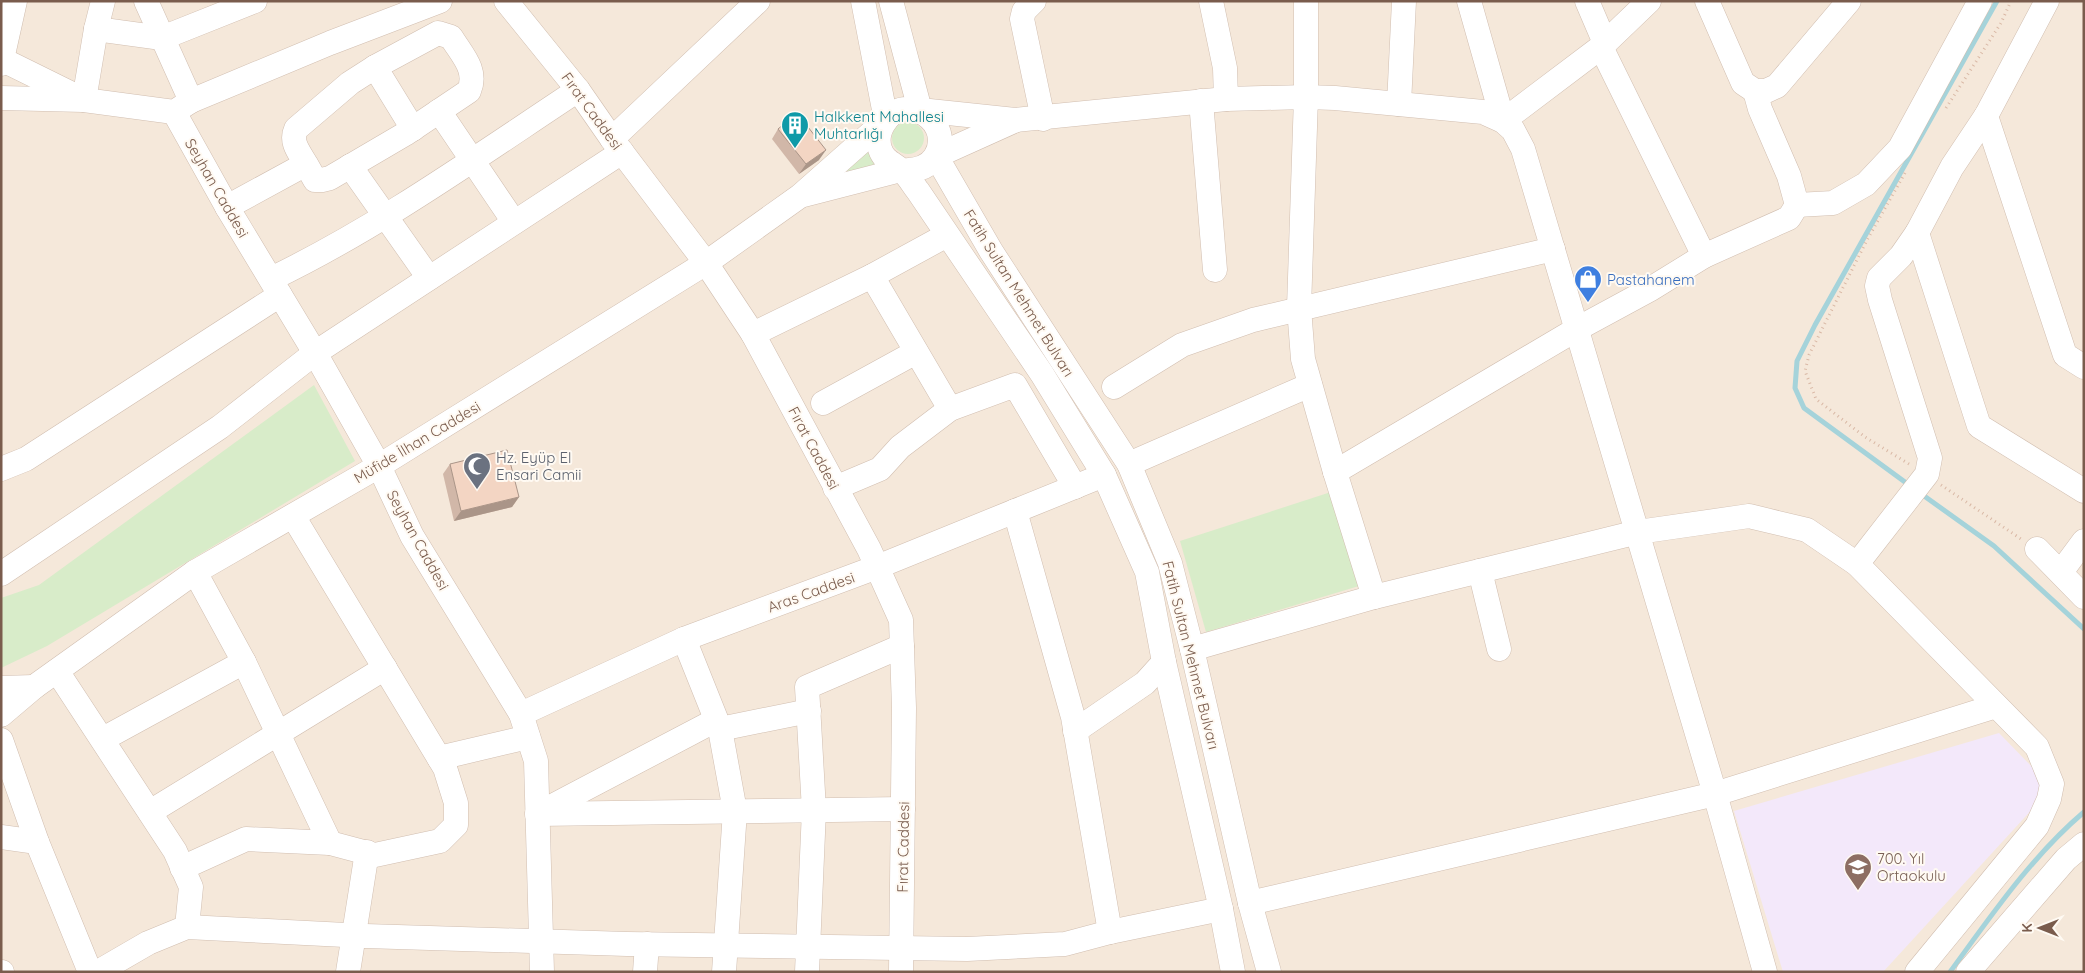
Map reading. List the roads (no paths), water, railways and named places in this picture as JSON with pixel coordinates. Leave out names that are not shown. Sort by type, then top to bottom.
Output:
[{"type":"street","points":[[15,1],[2,61],[84,100]]},
{"type":"street","points":[[84,100],[96,28],[103,1]]},
{"type":"street","name":"Seyhan Caddesi","points":[[146,1],[162,38],[183,107],[227,207],[315,353],[378,466],[412,536],[521,714],[536,761],[542,972]]},
{"type":"street","points":[[96,28],[162,38],[216,8],[255,1]]},
{"type":"street","points":[[1,98],[84,100],[183,107],[330,43],[440,1]]},
{"type":"street","name":"Fırat Caddesi","points":[[506,1],[578,90],[706,263],[754,334],[878,567],[901,620],[904,708],[901,972]]},
{"type":"street","points":[[1,574],[220,427],[315,353],[514,222],[617,145],[758,1]]},
{"type":"street","points":[[863,1],[886,120]]},
{"type":"street","points":[[891,1],[920,110],[928,115],[938,129],[940,138],[936,156]]},
{"type":"street","points":[[1034,1],[1024,11],[1022,19],[1043,119]]},
{"type":"street","points":[[1211,1],[1225,68],[1226,99]]},
{"type":"street","points":[[1306,1],[1306,97],[1299,308],[1303,359],[1335,472],[1374,597]]},
{"type":"street","points":[[1399,104],[1404,1]]},
{"type":"street","points":[[1469,1],[1503,121]]},
{"type":"street","points":[[1587,1],[1603,45],[1704,256]]},
{"type":"street","points":[[1503,121],[1603,45],[1649,1]]},
{"type":"street","points":[[1707,1],[1743,83],[1755,91],[1766,91],[1777,86],[1849,1]]},
{"type":"street","points":[[1797,205],[1833,203],[1866,184],[1900,148],[1980,1]]},
{"type":"street","points":[[1858,564],[1920,484],[1930,458],[1880,300],[1879,278],[1901,256],[1917,233],[1952,168],[1986,116],[2047,1]]},
{"type":"street","points":[[438,33],[451,37],[473,73],[469,91],[439,111],[413,129],[322,180],[316,180],[294,143],[293,135],[296,129],[350,83],[375,67],[438,33]]},
{"type":"street","points":[[375,67],[413,129]]},
{"type":"street","points":[[1,469],[26,459],[321,254],[471,161],[578,90]]},
{"type":"street","points":[[1335,472],[1577,329],[1649,290],[1704,256],[1789,218],[1797,205],[1789,176],[1760,109],[1755,91]]},
{"type":"street","points":[[901,170],[885,158],[880,149],[878,138],[886,120],[901,110],[920,110],[1015,120],[1043,119],[1226,99],[1306,97],[1483,112],[1503,121],[1513,130],[1523,149],[1638,532],[1765,972]]},
{"type":"street","points":[[1201,101],[1215,270]]},
{"type":"street","points":[[439,111],[514,222]]},
{"type":"street","points":[[1986,116],[2009,180],[2065,355],[2084,367]]},
{"type":"street","name":"Müfide İlhan Caddesi","points":[[1,715],[34,687],[195,572],[378,466],[706,263],[800,196],[886,120]]},
{"type":"street","points":[[800,196],[901,170],[917,170],[931,162],[936,156],[1015,120]]},
{"type":"street","name":"Fatih Sultan Mehmet Bulvarı","points":[[936,156],[991,251],[1129,464],[1170,563],[1192,649],[1250,902],[1269,972]]},
{"type":"street","points":[[227,207],[306,164]]},
{"type":"street","points":[[350,166],[429,278]]},
{"type":"street","name":"Fatih Sultan Mehmet Bulvarı","points":[[901,170],[1042,374],[1104,475],[1146,572],[1164,662],[1234,972]]},
{"type":"street","points":[[1917,233],[1979,426],[2084,491]]},
{"type":"street","points":[[754,334],[872,276],[947,235]]},
{"type":"street","points":[[1114,387],[1182,345],[1253,320],[1553,249]]},
{"type":"street","points":[[872,276],[950,409]]},
{"type":"street","points":[[823,403],[916,352]]},
{"type":"street","points":[[836,488],[880,469],[900,447],[950,409],[1015,385],[1075,487]]},
{"type":"street","points":[[1129,464],[1310,385]]},
{"type":"street","name":"Aras Caddesi","points":[[521,714],[684,638],[878,567],[1104,475]]},
{"type":"street","points":[[1015,512],[1075,731],[1110,932]]},
{"type":"street","points":[[182,868],[246,839],[330,842],[375,855],[440,842],[456,825],[456,803],[445,768],[293,516]]},
{"type":"street","points":[[1192,649],[1374,597],[1638,532],[1749,516],[1807,530],[1858,564],[2038,747],[2052,784],[2049,799],[2037,826],[1917,972]]},
{"type":"street","points":[[2064,568],[2084,541]]},
{"type":"street","points":[[2038,550],[2084,597]]},
{"type":"street","points":[[1480,571],[1499,649]]},
{"type":"street","points":[[195,572],[244,662],[330,842]]},
{"type":"street","points":[[684,638],[718,725],[735,811],[724,972]]},
{"type":"street","points":[[807,972],[806,947],[814,810],[807,687],[902,646]]},
{"type":"street","points":[[103,739],[244,662]]},
{"type":"street","points":[[1075,731],[1145,683],[1164,662]]},
{"type":"street","points":[[150,812],[385,668]]},
{"type":"street","points":[[58,671],[175,851],[191,887],[187,927]]},
{"type":"street","points":[[1,688],[34,687]]},
{"type":"street","points":[[1250,902],[1715,794],[1996,706]]},
{"type":"street","points":[[537,814],[718,725],[809,711]]},
{"type":"street","points":[[439,758],[528,737]]},
{"type":"street","points":[[1,740],[37,842],[90,972]]},
{"type":"street","points":[[537,814],[903,808]]},
{"type":"street","points":[[1,836],[37,842]]},
{"type":"street","points":[[1968,972],[2066,859],[2084,844]]},
{"type":"street","points":[[348,972],[367,852]]},
{"type":"street","points":[[98,972],[148,943],[187,927],[354,936],[646,944],[967,949],[1065,944],[1110,932],[1221,909]]},
{"type":"street","points":[[645,972],[646,944]]},
{"type":"waterway","points":[[1909,485],[1804,408],[1795,388],[1797,361],[1815,325],[1997,1]]},
{"type":"waterway","points":[[1920,493],[1994,546],[2084,629]]},
{"type":"waterway","points":[[1950,972],[2012,888],[2046,848],[2084,812]]},
{"type":"place","name":"Halkkent Mahallesi Muhtarlığı","points":[[795,149]]},
{"type":"place","name":"Pastahanem","points":[[1588,303]]},
{"type":"place","name":"Hz. Eyüp El Ensari Camii","points":[[477,490]]},
{"type":"place","name":"700. Yıl Ortaokulu","points":[[1858,891]]}]
